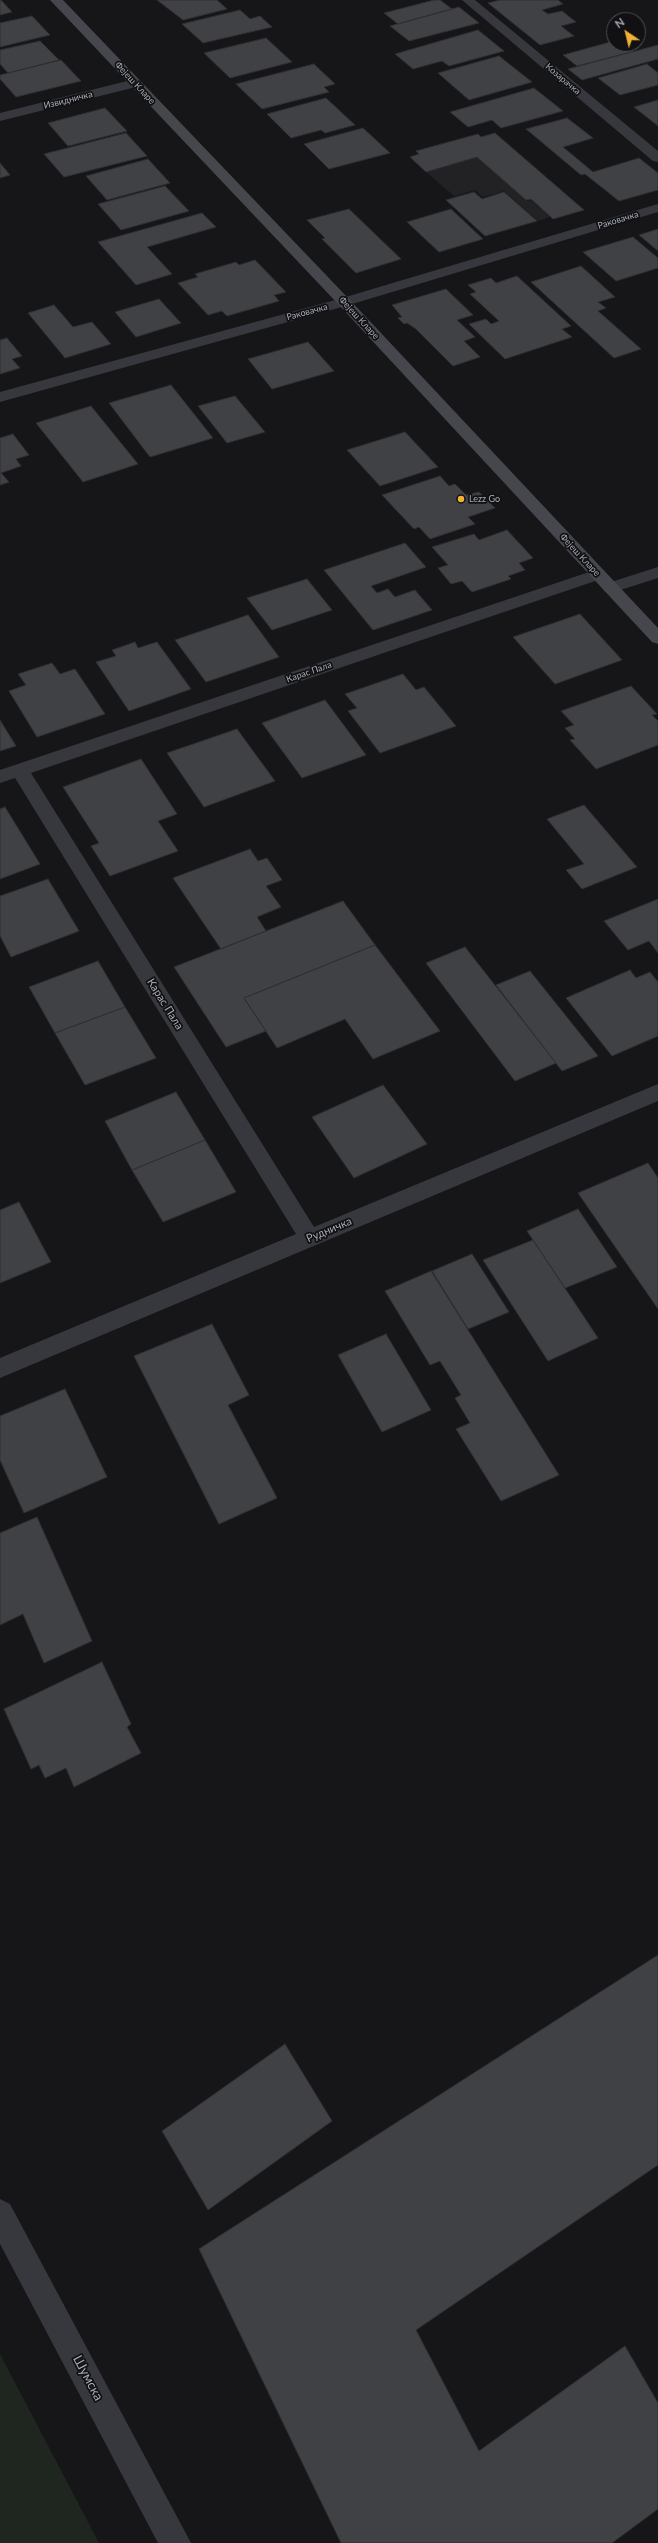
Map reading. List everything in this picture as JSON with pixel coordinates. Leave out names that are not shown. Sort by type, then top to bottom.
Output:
[{"type":"street","name":"Фејеш Кларе","points":[[56,0],[344,302],[658,638]]},
{"type":"street","name":"Козарачка","points":[[468,0],[658,158]]},
{"type":"street","name":"Извидничка","points":[[0,117],[135,83]]},
{"type":"street","name":"Раковачка","points":[[0,397],[344,302],[658,208]]},
{"type":"street","points":[[611,588],[658,572]]},
{"type":"street","name":"Карас Пала","points":[[0,777],[598,574]]},
{"type":"street","name":"Карас Пала","points":[[20,771],[310,1238]]},
{"type":"street","name":"Рудничка","points":[[0,1368],[658,1092]]},
{"type":"street","name":"Шумска","points":[[0,2214],[175,2543]]},
{"type":"shaded area","points":[[477,157],[527,201],[531,200],[550,217],[538,221],[504,191],[483,197],[475,190],[454,196],[426,172]]},
{"type":"shaded area","points":[[0,2354],[99,2543],[0,2543]]},
{"type":"building","points":[[1,0],[12,12],[0,15]]},
{"type":"building","points":[[157,0],[217,0],[227,9],[183,20]]},
{"type":"building","points":[[434,0],[440,0],[452,9],[398,24],[384,13]]},
{"type":"building","points":[[500,0],[558,0],[563,4],[542,10],[548,14],[562,11],[576,22],[561,26],[574,36],[540,45],[488,3]]},
{"type":"building","points":[[459,7],[479,23],[409,41],[390,26]]},
{"type":"building","points":[[240,10],[250,19],[260,16],[272,27],[203,43],[182,24]]},
{"type":"building","points":[[32,16],[50,35],[0,47],[0,23]]},
{"type":"building","points":[[478,30],[504,51],[449,66],[442,61],[413,69],[395,54]]},
{"type":"building","points":[[266,38],[292,62],[230,78],[204,53]]},
{"type":"building","points":[[40,41],[59,60],[8,73],[0,64],[0,50]]},
{"type":"building","points":[[606,43],[606,52],[631,52],[577,66],[563,55]]},
{"type":"building","points":[[658,45],[658,59],[582,80],[568,69],[632,52],[646,52],[646,48]]},
{"type":"building","points":[[499,56],[532,82],[469,100],[438,73]]},
{"type":"building","points":[[61,60],[81,81],[16,97],[0,79],[0,75]]},
{"type":"building","points":[[314,64],[335,84],[324,87],[329,92],[262,109],[236,84]]},
{"type":"building","points":[[647,64],[658,73],[658,85],[620,95],[598,78]]},
{"type":"building","points":[[534,88],[563,111],[501,128],[492,120],[468,127],[450,112]]},
{"type":"building","points":[[326,98],[355,125],[325,133],[321,130],[291,138],[267,114]]},
{"type":"building","points":[[658,100],[658,126],[634,107]]},
{"type":"building","points":[[105,108],[127,131],[68,146],[48,123]]},
{"type":"building","points":[[567,118],[593,138],[563,147],[593,172],[639,158],[658,173],[658,190],[619,201],[585,174],[581,175],[526,129]]},
{"type":"building","points":[[363,128],[390,153],[329,169],[304,144]]},
{"type":"building","points":[[126,133],[147,156],[64,177],[44,154]]},
{"type":"building","points":[[495,133],[584,210],[553,219],[531,199],[526,200],[477,157],[426,172],[410,157],[419,154],[416,151],[478,134],[481,137]]},
{"type":"building","points":[[148,159],[170,183],[107,200],[86,176]]},
{"type":"building","points":[[0,163],[10,175],[0,178]]},
{"type":"building","points":[[165,186],[189,211],[121,230],[98,204]]},
{"type":"building","points":[[474,192],[482,199],[504,192],[537,221],[485,236],[446,200]]},
{"type":"building","points":[[349,209],[401,259],[356,273],[322,239],[325,238],[307,220]]},
{"type":"building","points":[[451,209],[483,239],[439,252],[407,222]]},
{"type":"building","points":[[202,213],[216,227],[147,247],[172,274],[136,285],[98,242]]},
{"type":"building","points":[[658,229],[658,251],[639,235]]},
{"type":"building","points":[[633,237],[658,258],[658,268],[616,281],[583,252]]},
{"type":"building","points":[[255,260],[286,292],[274,295],[279,301],[227,316],[222,311],[208,315],[178,283],[198,277],[195,274],[236,262],[239,265]]},
{"type":"building","points":[[581,266],[615,297],[598,302],[606,308],[598,311],[641,349],[614,358],[531,282]]},
{"type":"building","points":[[517,276],[571,326],[562,329],[572,337],[505,359],[469,324],[486,319],[491,324],[499,321],[470,294],[476,292],[468,285],[491,278],[496,283]]},
{"type":"building","points":[[446,289],[473,315],[457,320],[475,337],[464,341],[480,357],[453,366],[416,329],[407,323],[404,324],[398,318],[402,317],[392,305]]},
{"type":"building","points":[[159,299],[181,323],[136,337],[115,312]]},
{"type":"building","points":[[54,305],[73,327],[92,322],[111,344],[65,358],[28,313]]},
{"type":"building","points":[[7,338],[22,356],[12,359],[20,368],[0,374],[0,340]]},
{"type":"building","points":[[308,342],[334,371],[272,389],[248,359]]},
{"type":"building","points":[[171,385],[213,438],[150,457],[109,403]]},
{"type":"building","points":[[235,396],[265,432],[227,443],[198,406]]},
{"type":"building","points":[[91,406],[138,464],[83,482],[36,423]]},
{"type":"building","points":[[405,432],[438,467],[380,486],[347,450]]},
{"type":"building","points":[[13,434],[29,455],[16,459],[21,466],[1,473],[9,482],[0,485],[0,438]]},
{"type":"building","points":[[440,476],[449,486],[455,484],[466,495],[479,492],[495,508],[468,517],[475,524],[430,539],[419,527],[414,529],[382,495]]},
{"type":"building","points":[[507,530],[533,558],[519,563],[525,570],[508,576],[511,579],[472,592],[462,581],[451,584],[438,568],[448,565],[432,547],[474,534],[479,540]]},
{"type":"building","points":[[405,543],[426,567],[371,586],[377,593],[388,589],[395,597],[415,590],[432,610],[373,630],[324,570]]},
{"type":"building","points":[[307,579],[332,610],[272,630],[247,598]]},
{"type":"building","points":[[580,614],[622,660],[555,684],[513,637]]},
{"type":"building","points":[[248,615],[279,657],[206,682],[175,640]]},
{"type":"building","points":[[135,642],[138,648],[157,642],[191,689],[129,711],[96,662],[116,656],[112,650]]},
{"type":"building","points":[[52,663],[60,674],[75,669],[105,714],[37,737],[9,691],[26,685],[18,674]]},
{"type":"building","points":[[403,674],[416,690],[424,687],[456,726],[380,753],[348,711],[357,708],[345,694]]},
{"type":"building","points":[[631,686],[657,714],[652,715],[658,721],[658,745],[596,769],[570,740],[575,739],[565,728],[574,725],[561,711]]},
{"type":"building","points":[[325,700],[366,755],[302,778],[262,723]]},
{"type":"building","points":[[0,720],[16,746],[0,751]]},
{"type":"building","points":[[237,729],[275,781],[204,807],[167,753]]},
{"type":"building","points":[[141,759],[177,814],[158,821],[178,851],[110,876],[91,846],[99,843],[63,787]]},
{"type":"building","points":[[584,805],[637,867],[582,889],[566,870],[584,864],[547,819]]},
{"type":"building","points":[[5,807],[40,864],[0,879],[0,809]]},
{"type":"building","points":[[250,849],[258,861],[267,858],[282,880],[266,886],[281,907],[257,917],[266,931],[221,949],[173,878]]},
{"type":"building","points":[[48,879],[79,931],[11,957],[0,936],[0,896]]},
{"type":"building","points":[[658,899],[658,953],[649,941],[628,950],[604,921]]},
{"type":"building","points":[[343,901],[375,945],[244,998],[266,1031],[226,1047],[174,967]]},
{"type":"building","points":[[375,945],[440,1031],[373,1059],[345,1019],[277,1048],[244,998]]},
{"type":"building","points":[[465,947],[556,1063],[515,1081],[426,963]]},
{"type":"building","points":[[98,961],[125,1007],[55,1033],[29,987]]},
{"type":"building","points":[[630,970],[636,978],[650,972],[658,982],[658,1036],[612,1056],[566,998]]},
{"type":"building","points":[[530,971],[598,1056],[562,1071],[496,985]]},
{"type":"building","points":[[125,1007],[156,1058],[85,1085],[55,1033]]},
{"type":"building","points":[[383,1085],[427,1144],[354,1178],[312,1117]]},
{"type":"building","points":[[176,1092],[205,1140],[132,1170],[105,1121]]},
{"type":"building","points":[[205,1140],[236,1192],[163,1222],[132,1170]]},
{"type":"building","points":[[648,1163],[658,1178],[658,1309],[578,1193]]},
{"type":"building","points":[[19,1202],[51,1262],[0,1283],[0,1210]]},
{"type":"building","points":[[578,1209],[617,1267],[565,1288],[527,1231]]},
{"type":"building","points":[[533,1240],[598,1338],[548,1361],[483,1260]]},
{"type":"building","points":[[472,1254],[509,1312],[468,1329],[432,1271]]},
{"type":"building","points":[[431,1271],[559,1475],[501,1501],[456,1429],[470,1423],[455,1398],[461,1395],[440,1361],[430,1365],[385,1291]]},
{"type":"building","points":[[212,1324],[249,1395],[228,1405],[277,1498],[219,1524],[134,1356]]},
{"type":"building","points":[[386,1334],[431,1410],[382,1432],[338,1355]]},
{"type":"building","points":[[65,1389],[107,1477],[24,1513],[0,1460],[0,1416]]},
{"type":"building","points":[[37,1517],[92,1641],[44,1663],[23,1614],[0,1625],[0,1533]]},
{"type":"building","points":[[102,1662],[131,1724],[127,1727],[141,1753],[74,1787],[66,1768],[45,1778],[39,1765],[31,1769],[4,1709]]},
{"type":"building","points":[[658,1955],[658,2165],[416,2330],[479,2451],[625,2346],[658,2403],[658,2509],[612,2543],[341,2543],[199,2249]]},
{"type":"building","points":[[285,2044],[332,2121],[208,2210],[162,2131]]},
{"type":"place","name":"Lezz Go","points":[[461,499]]}]
